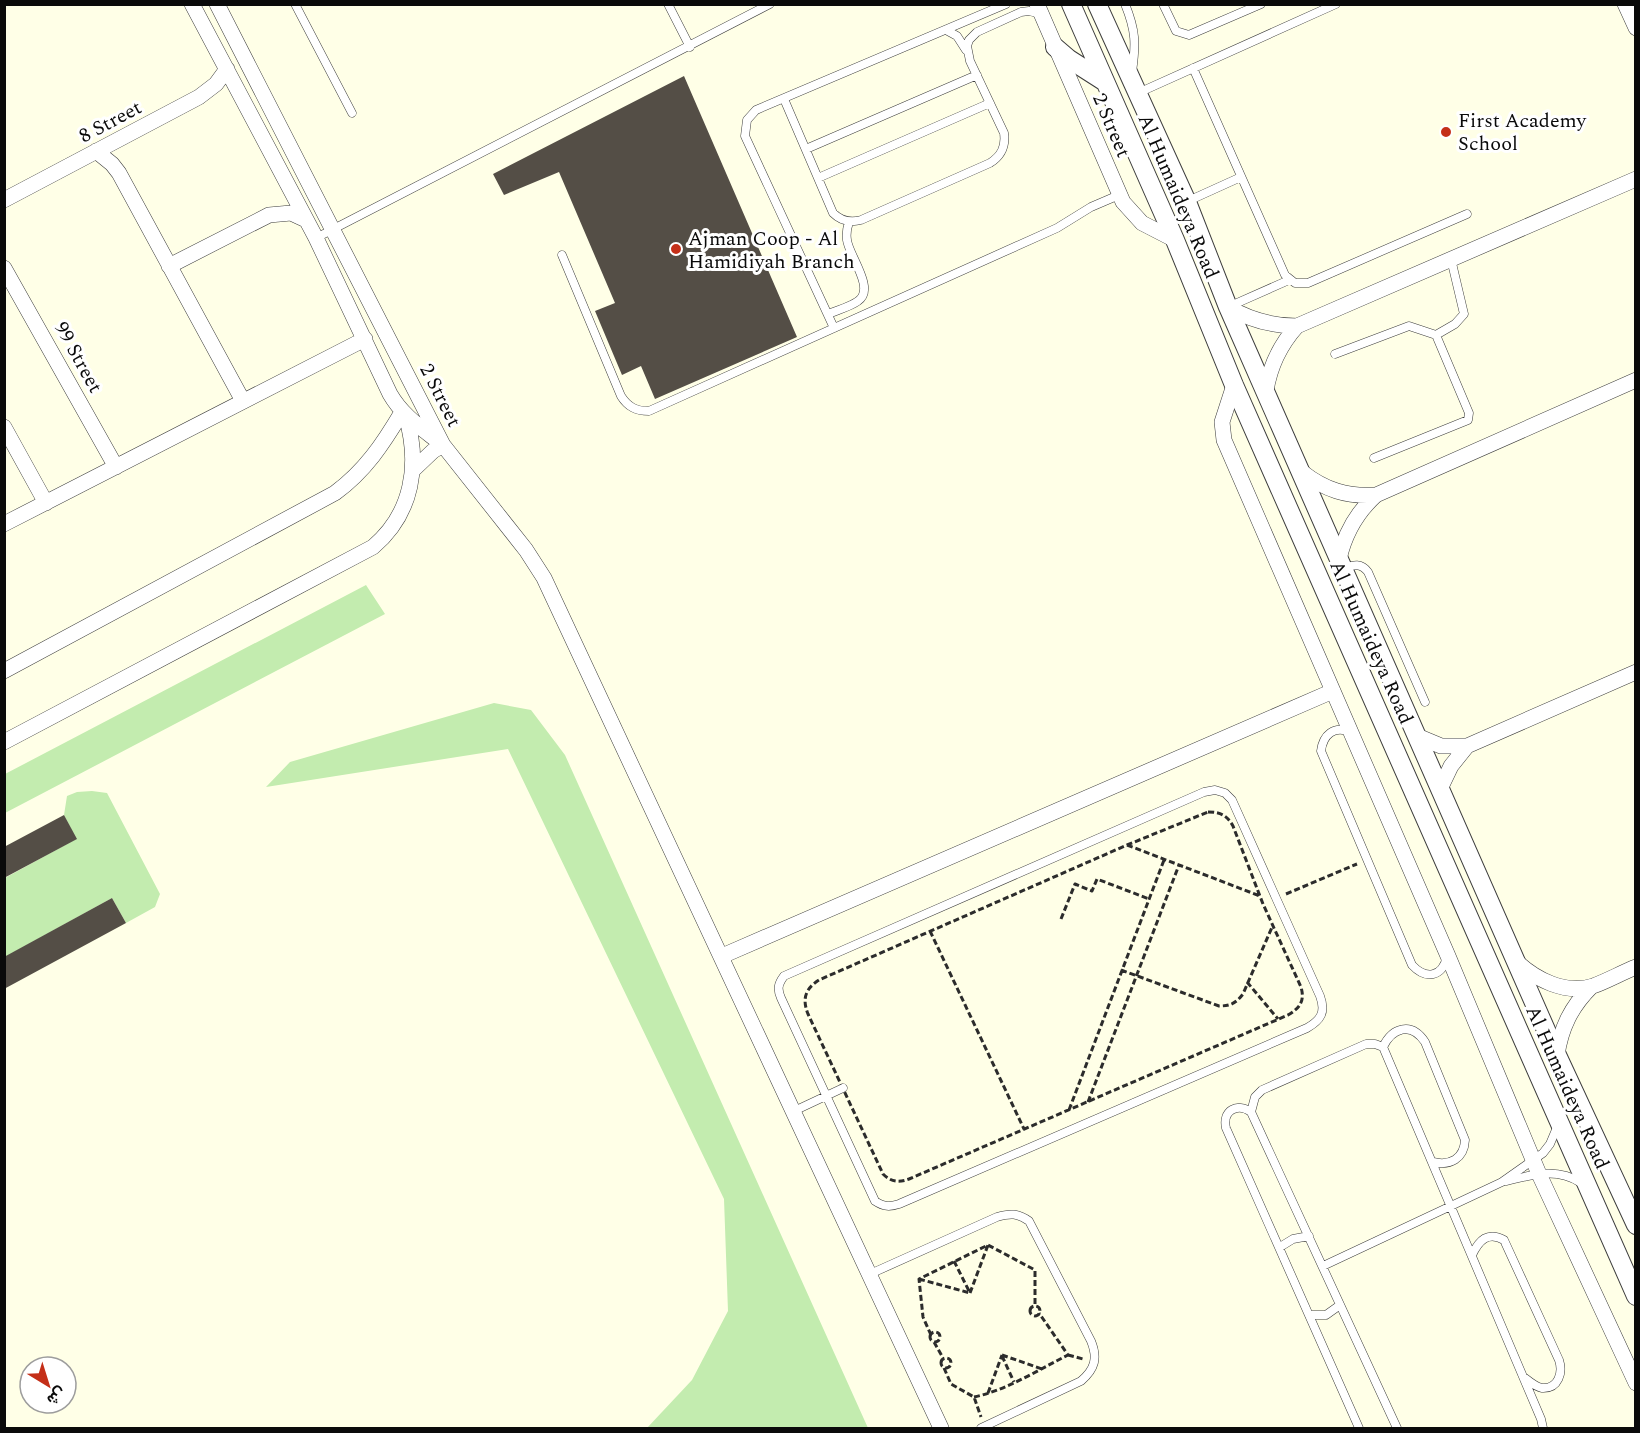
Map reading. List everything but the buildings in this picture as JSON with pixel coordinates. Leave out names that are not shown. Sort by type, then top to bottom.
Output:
[{"type":"street","name":"2 Street","points":[[192,4],[316,238],[390,394],[404,414],[443,445]]},
{"type":"street","name":"2 Street","points":[[217,4],[443,445]]},
{"type":"street","name":"Al Humaideya Road","points":[[1071,4],[1174,240],[1234,386],[1635,1296]]},
{"type":"street","name":"Al Humaideya Road","points":[[1098,4],[1186,202],[1228,307],[1557,1055],[1634,1220]]},
{"type":"street","points":[[1625,4],[1635,28]]},
{"type":"street","name":"2 Street","points":[[1039,9],[1127,210],[1152,230],[1174,240]]},
{"type":"street","points":[[1055,47],[1069,60],[1105,83]]},
{"type":"street","name":"8 Street","points":[[4,200],[199,97],[216,84],[227,69]]},
{"type":"street","points":[[96,151],[119,173],[243,401]]},
{"type":"street","points":[[1266,391],[1276,356],[1287,337],[1297,326],[1635,178]]},
{"type":"street","points":[[169,266],[269,215],[291,213],[306,220]]},
{"type":"street","name":"99 Street","points":[[4,268],[116,467]]},
{"type":"street","points":[[1228,307],[1241,315],[1268,324],[1297,326]]},
{"type":"street","points":[[4,524],[365,339]]},
{"type":"street","points":[[1341,563],[1348,530],[1365,505],[1376,495],[1635,380]]},
{"type":"street","points":[[1234,386],[1222,422],[1224,440],[1448,956],[1536,1167],[1635,1383]]},
{"type":"street","points":[[4,742],[373,547],[396,523],[413,470],[413,442],[404,414]]},
{"type":"street","points":[[4,671],[329,497],[367,465],[404,414]]},
{"type":"street","points":[[4,428],[46,503]]},
{"type":"street","points":[[413,470],[443,445],[519,541],[544,578],[941,1428]]},
{"type":"street","points":[[1302,472],[1314,482],[1336,492],[1360,496],[1376,495]]},
{"type":"street","points":[[1417,736],[1441,746],[1467,746],[1635,672]]},
{"type":"street","points":[[722,956],[1333,691]]},
{"type":"street","points":[[1440,789],[1451,766],[1467,746]]},
{"type":"street","points":[[1516,961],[1526,970],[1550,983],[1577,988],[1591,987],[1635,967]]},
{"type":"street","points":[[1557,1055],[1564,1025],[1571,1011],[1591,987]]},
{"type":"lane","points":[[295,4],[352,113]]},
{"type":"lane","points":[[668,4],[690,47]]},
{"type":"lane","points":[[316,238],[770,4]]},
{"type":"lane","points":[[834,328],[745,136],[745,125],[756,110],[1006,4]]},
{"type":"lane","points":[[1125,4],[1133,23],[1136,42],[1135,85],[1193,68],[1336,4]]},
{"type":"lane","points":[[1163,4],[1176,31],[1189,35],[1261,4]]},
{"type":"lane","points":[[967,51],[969,40],[977,32],[1021,12],[1039,9]]},
{"type":"lane","points":[[784,99],[833,213],[843,221],[861,220],[995,160],[1002,151],[1004,133],[967,51],[961,40],[946,30]]},
{"type":"lane","points":[[1193,68],[1289,280],[1301,285],[1308,283],[1467,214]]},
{"type":"lane","points":[[806,149],[977,75]]},
{"type":"lane","points":[[818,178],[990,103]]},
{"type":"lane","points":[[1186,202],[1241,177]]},
{"type":"lane","points":[[562,255],[621,396],[636,410],[643,411],[655,409],[1057,228],[1092,207],[1119,195]]},
{"type":"lane","points":[[828,314],[855,303],[863,297],[865,292],[863,281],[847,242],[849,222]]},
{"type":"lane","points":[[1335,354],[1409,326],[1436,335],[1455,324],[1464,314],[1451,259]]},
{"type":"lane","points":[[1228,307],[1289,280]]},
{"type":"lane","points":[[1374,458],[1468,420],[1469,413],[1436,335]]},
{"type":"lane","points":[[1341,563],[1357,564],[1366,568],[1425,702]]},
{"type":"lane","points":[[1351,733],[1344,729],[1327,734],[1322,742],[1321,751],[1412,965],[1419,972],[1428,975],[1438,973],[1445,966],[1448,956]]},
{"type":"lane","points":[[1215,790],[1225,793],[1232,800],[1324,1006],[1322,1016],[1307,1028],[891,1207],[882,1206],[875,1201],[827,1096],[778,990],[779,982],[784,976],[1204,792],[1215,790]]},
{"type":"lane","points":[[1383,1047],[1390,1035],[1402,1029],[1415,1032],[1425,1042],[1465,1140],[1462,1153],[1458,1158],[1447,1163],[1433,1162]]},
{"type":"lane","points":[[1251,1112],[1255,1097],[1271,1085],[1357,1047],[1375,1044],[1383,1047],[1524,1377],[1543,1428]]},
{"type":"lane","points":[[794,1111],[843,1088]]},
{"type":"lane","points":[[1359,1428],[1226,1128],[1224,1121],[1231,1109],[1245,1108],[1251,1112],[1397,1428]]},
{"type":"lane","points":[[1323,1266],[1536,1167],[1550,1144],[1559,1122]]},
{"type":"lane","points":[[1502,1182],[1536,1167],[1564,1175],[1587,1187]]},
{"type":"lane","points":[[870,1274],[1008,1213],[1020,1215],[1029,1221],[1091,1341],[1095,1352],[1095,1363],[1090,1374],[1081,1381],[982,1428]]},
{"type":"lane","points":[[1280,1247],[1293,1239],[1309,1236]]},
{"type":"lane","points":[[1472,1255],[1481,1239],[1497,1236],[1504,1240],[1562,1368],[1557,1383],[1550,1387],[1542,1388],[1524,1377]]},
{"type":"lane","points":[[1310,1315],[1326,1315],[1340,1305]]},
{"type":"path","points":[[1208,812],[1223,814],[1229,819],[1260,896],[1304,995],[1302,1004],[1296,1011],[909,1179],[895,1182],[884,1174],[805,1005],[806,994],[811,985],[819,980],[1127,845],[1208,812]]},
{"type":"path","points":[[1127,845],[1260,896]]},
{"type":"path","points":[[1069,1110],[1164,860]]},
{"type":"path","points":[[1263,903],[1367,860]]},
{"type":"path","points":[[1088,1102],[1179,865]]},
{"type":"path","points":[[1061,919],[1075,884],[1092,891],[1097,879],[1149,899]]},
{"type":"path","points":[[1121,970],[1219,1005],[1228,1006],[1237,1002],[1273,925]]},
{"type":"path","points":[[930,931],[1024,1129]]},
{"type":"path","points":[[1247,982],[1278,1019]]},
{"type":"path","points":[[919,1279],[988,1245]]},
{"type":"path","points":[[970,1293],[988,1245]]},
{"type":"path","points":[[919,1279],[923,1317],[931,1340],[943,1358],[941,1363],[951,1384],[975,1397],[988,1394],[1014,1382],[1068,1354],[1039,1313],[1039,1307],[1035,1305],[1035,1270],[988,1245]]},
{"type":"path","points":[[954,1261],[970,1293]]},
{"type":"path","points":[[919,1279],[970,1293]]},
{"type":"path","points":[[1035,1305],[1030,1309],[1030,1313],[1036,1316],[1039,1313]]},
{"type":"path","points":[[931,1335],[936,1332],[940,1334],[940,1340],[934,1342]]},
{"type":"path","points":[[1002,1355],[1042,1369]]},
{"type":"path","points":[[1002,1355],[1014,1382]]},
{"type":"path","points":[[988,1394],[1002,1355]]},
{"type":"path","points":[[943,1358],[951,1362],[950,1366],[945,1368]]},
{"type":"path","points":[[975,1397],[982,1428]]},
{"type":"green space","points":[[366,585],[385,614],[5,813],[5,774]]},
{"type":"green space","points":[[494,703],[531,710],[565,755],[868,1428],[647,1428],[692,1380],[728,1311],[724,1199],[508,749],[266,787],[290,762]]},
{"type":"green space","points":[[77,792],[107,793],[160,894],[155,907],[126,923],[112,898],[5,957],[5,878],[76,839],[64,815],[67,796]]},
{"type":"place","name":"First Academy School","points":[[1446,132]]},
{"type":"place","name":"Ajman Coop - Al Hamidiyah Branch","points":[[676,249]]}]
